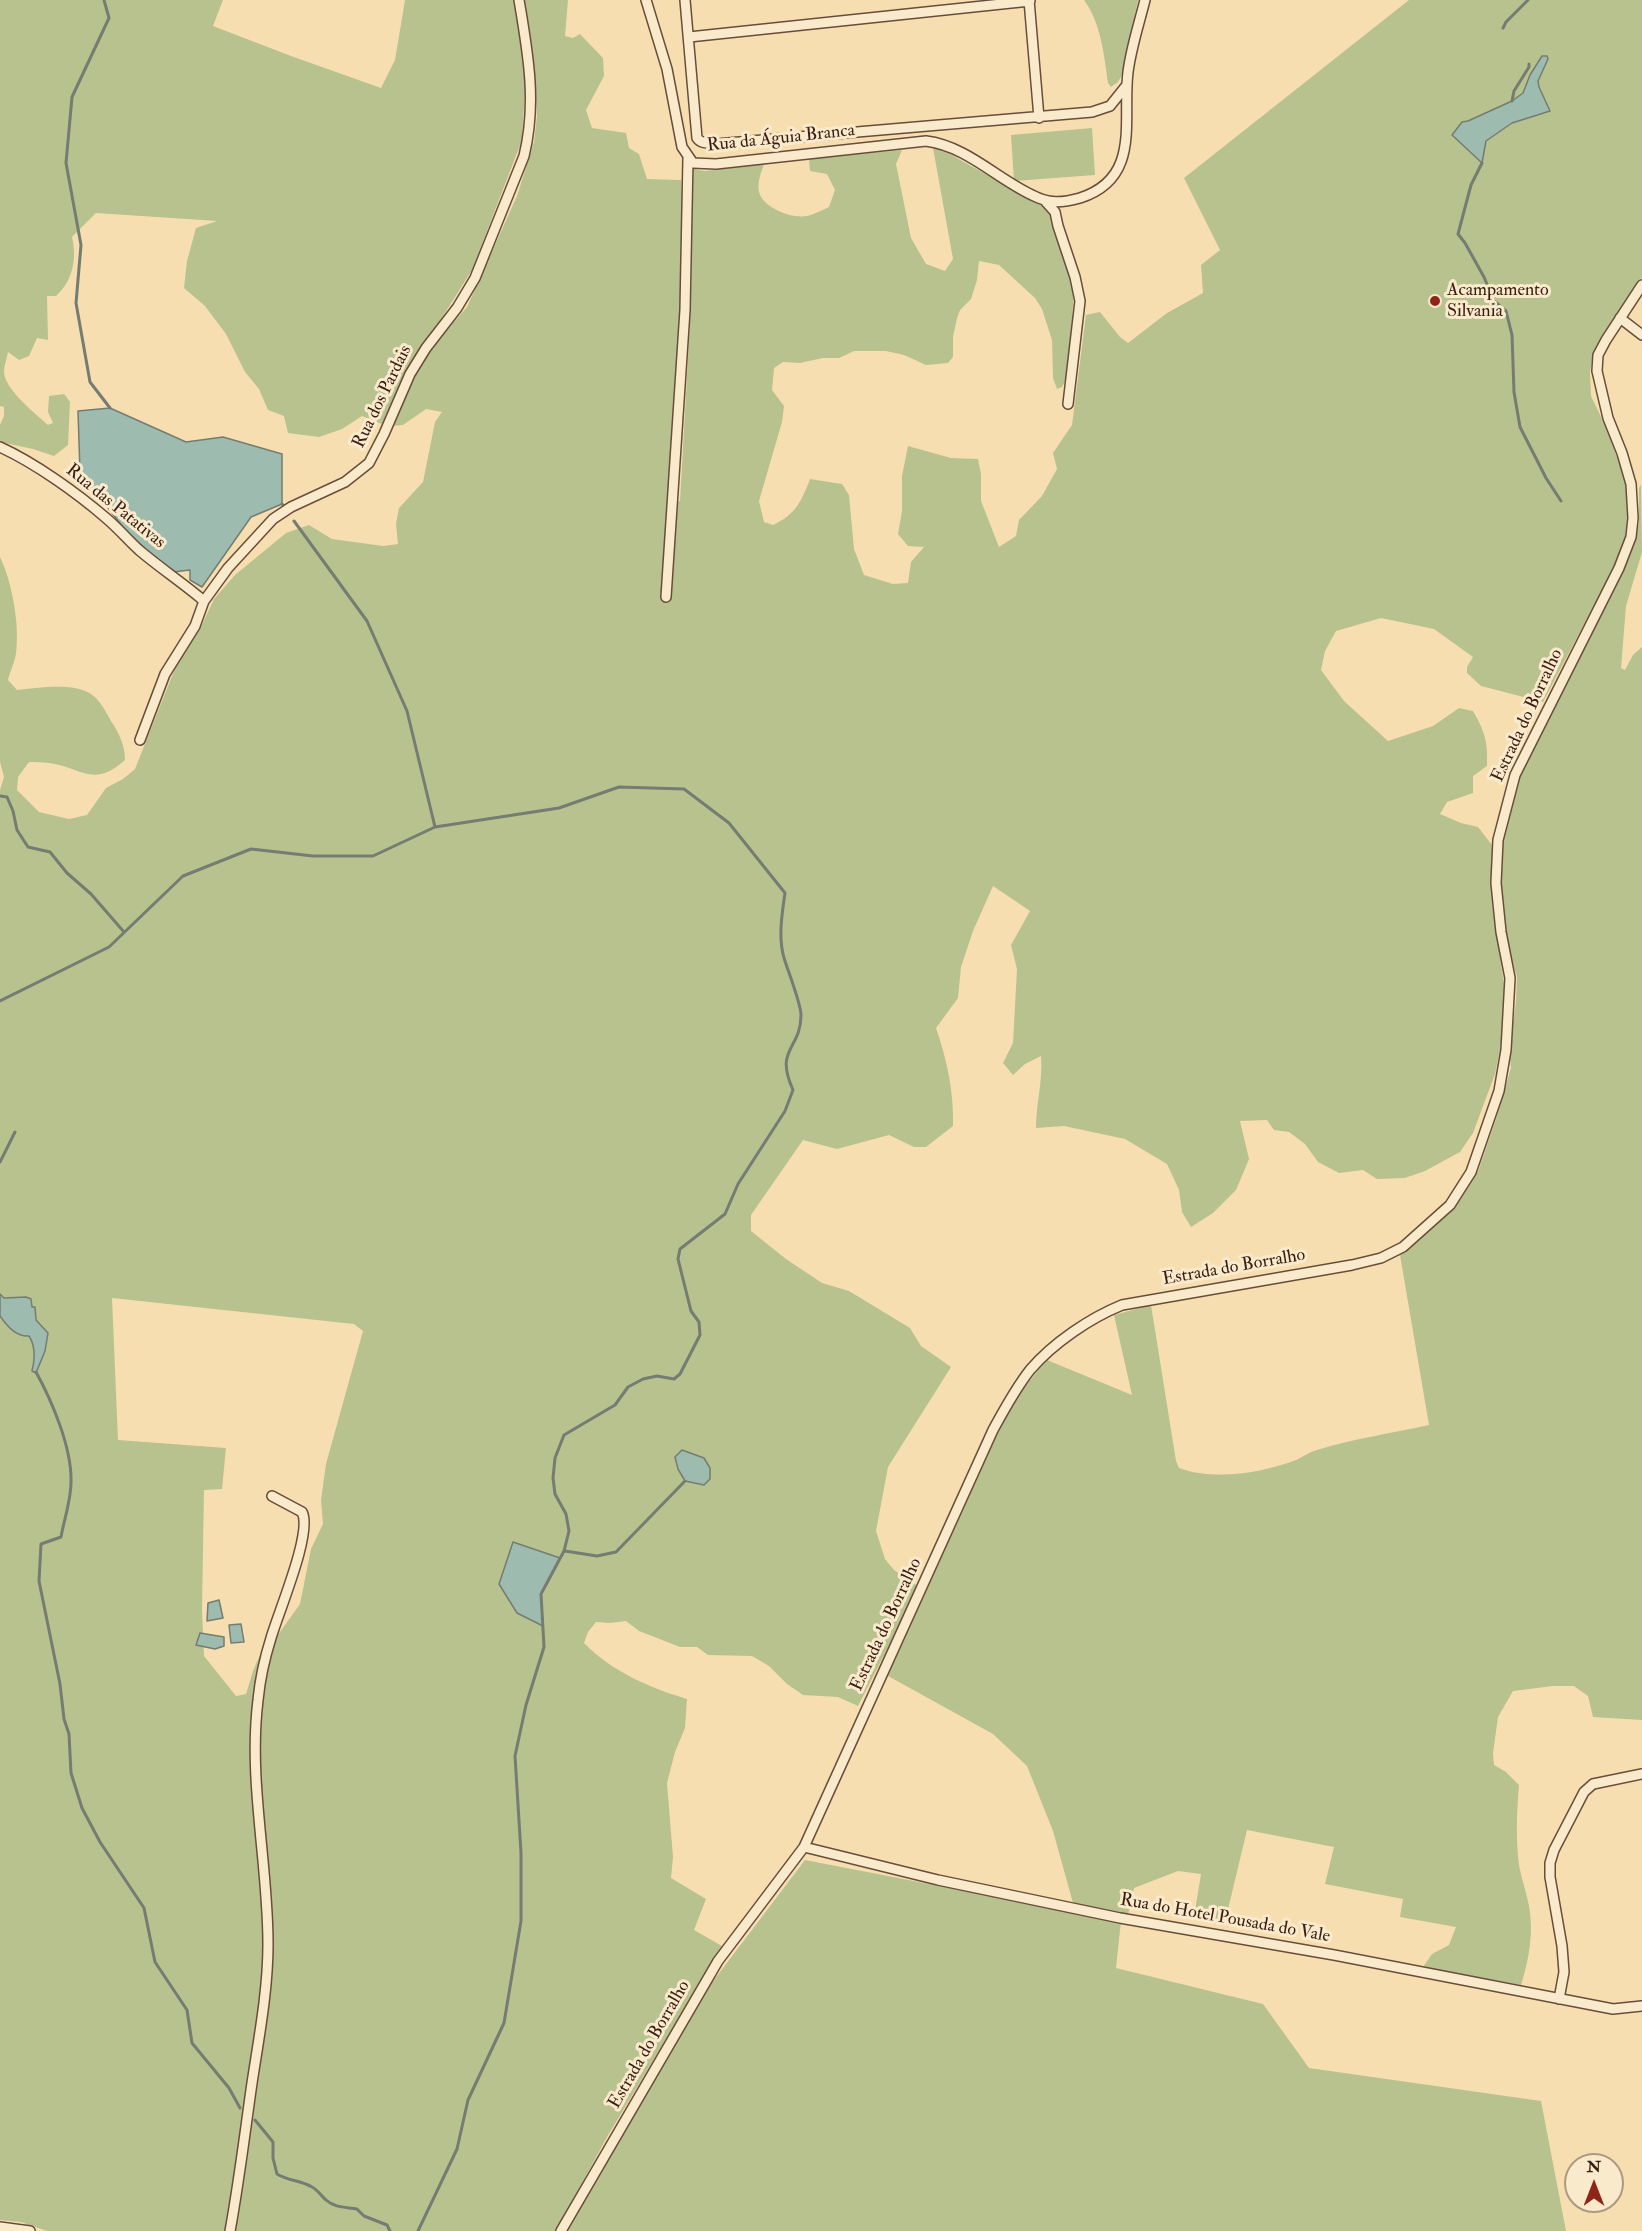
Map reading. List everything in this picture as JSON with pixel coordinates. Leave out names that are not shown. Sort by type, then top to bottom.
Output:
[{"type":"street","name":"Rua dos Pardais","points":[[140,740],[165,674],[195,626],[204,601],[228,568],[273,519],[291,507],[345,482],[369,464],[410,374],[426,348],[458,308],[475,278],[529,139],[532,96],[530,67],[519,0]]},
{"type":"street","name":"Rua da Águia Branca","points":[[646,0],[667,69],[682,147],[693,163],[716,164],[926,141],[947,145],[1046,202]]},
{"type":"street","points":[[685,0],[696,138],[699,142],[716,144],[1039,118],[1102,110],[1115,101],[1126,86]]},
{"type":"street","points":[[1046,202],[1064,202],[1099,189],[1118,168],[1126,150],[1126,86],[1145,0]]},
{"type":"street","points":[[689,37],[1030,1],[1039,118]]},
{"type":"street","points":[[666,597],[685,310],[688,158]]},
{"type":"street","points":[[1046,202],[1055,212],[1080,301],[1068,404]]},
{"type":"street","name":"Estrada do Borralho","points":[[561,2231],[718,1961],[804,1847],[993,1430],[1014,1393],[1032,1369],[1097,1315],[1122,1305],[1381,1258],[1403,1246],[1450,1205],[1471,1172],[1499,1091],[1506,1050],[1510,978],[1501,932],[1496,883],[1498,840],[1508,799],[1515,775],[1529,743],[1619,568],[1631,537],[1633,509],[1631,484],[1608,418],[1597,371],[1598,355],[1642,285]]},
{"type":"street","points":[[1620,318],[1642,335]]},
{"type":"street","name":"Rua das Patativas","points":[[0,447],[16,454],[80,498],[204,601]]},
{"type":"street","points":[[230,2231],[267,1971],[267,1914],[257,1780],[258,1698],[270,1639],[305,1527],[302,1512],[272,1496]]},
{"type":"street","points":[[1559,1999],[1564,1972],[1562,1946],[1550,1877],[1550,1863],[1554,1850],[1584,1792],[1593,1784],[1642,1774]]},
{"type":"street","name":"Rua do Hotel Pousada do Vale","points":[[804,1847],[938,1880],[1109,1916],[1391,1966],[1612,2009],[1642,2007]]},
{"type":"street","points":[[0,2227],[30,2231]]},
{"type":"green space","points":[[0,0],[223,0],[213,26],[381,88],[395,60],[405,0],[514,0],[523,58],[525,90],[522,140],[472,270],[409,370],[382,424],[362,416],[342,429],[319,437],[288,433],[284,416],[268,410],[259,389],[245,372],[226,334],[205,306],[184,288],[187,261],[196,228],[217,221],[96,213],[72,237],[74,261],[70,276],[62,290],[56,296],[47,296],[48,340],[37,338],[29,356],[19,360],[8,352],[4,370],[9,386],[15,394],[48,425],[53,423],[48,412],[49,396],[64,394],[70,402],[68,445],[54,456],[0,442],[0,425],[4,416],[4,407],[0,406]]},
{"type":"green space","points":[[523,0],[568,0],[565,36],[573,38],[580,34],[603,58],[604,76],[586,110],[592,128],[626,133],[629,148],[639,154],[647,179],[681,180],[683,212],[678,354],[668,505],[680,501],[691,305],[692,169],[705,171],[764,164],[759,192],[766,203],[786,214],[807,216],[829,207],[835,190],[827,174],[810,171],[809,159],[902,150],[896,164],[911,238],[926,264],[945,271],[953,259],[933,148],[941,149],[1046,208],[1051,216],[1074,292],[1068,375],[1062,387],[1057,389],[1053,378],[1052,340],[1042,309],[1035,298],[999,265],[979,261],[977,280],[971,299],[960,310],[957,318],[953,337],[953,357],[948,363],[926,365],[904,355],[886,351],[854,351],[839,358],[823,358],[800,363],[783,362],[774,368],[772,390],[784,406],[782,422],[759,501],[764,522],[773,525],[792,512],[810,479],[842,484],[849,495],[854,549],[864,575],[893,584],[908,583],[911,562],[924,547],[908,546],[898,534],[902,511],[902,476],[908,446],[951,458],[978,459],[981,474],[981,501],[999,547],[1016,536],[1019,520],[1042,496],[1057,469],[1053,453],[1072,425],[1086,315],[1100,312],[1120,337],[1128,343],[1167,313],[1203,293],[1201,265],[1220,250],[1184,178],[1409,0],[1642,0],[1642,277],[1593,354],[1590,372],[1591,396],[1605,425],[1622,471],[1628,496],[1626,535],[1618,558],[1543,702],[1481,686],[1467,673],[1467,667],[1473,657],[1434,629],[1381,618],[1336,631],[1325,651],[1321,670],[1344,701],[1388,741],[1433,726],[1459,708],[1473,711],[1480,725],[1485,737],[1487,766],[1473,776],[1473,793],[1447,802],[1440,814],[1478,827],[1492,845],[1492,903],[1505,991],[1501,1044],[1495,1074],[1473,1133],[1460,1152],[1425,1171],[1405,1178],[1377,1179],[1363,1170],[1339,1173],[1318,1162],[1305,1144],[1289,1132],[1274,1130],[1267,1120],[1240,1121],[1249,1159],[1236,1190],[1213,1213],[1191,1227],[1182,1212],[1179,1190],[1167,1164],[1125,1139],[1064,1126],[1036,1128],[1041,1056],[1025,1064],[1013,1075],[1003,1063],[1013,1043],[1017,969],[1011,945],[1030,911],[993,886],[973,931],[961,967],[958,998],[936,1028],[949,1076],[953,1126],[926,1147],[914,1147],[889,1135],[837,1149],[803,1140],[751,1215],[751,1231],[786,1259],[822,1283],[849,1291],[910,1328],[921,1346],[951,1367],[888,1467],[876,1531],[885,1559],[894,1570],[919,1587],[858,1706],[838,1697],[803,1695],[787,1684],[769,1666],[752,1656],[708,1655],[697,1647],[680,1647],[639,1631],[626,1621],[596,1622],[588,1632],[584,1643],[619,1670],[659,1690],[687,1699],[685,1728],[675,1752],[667,1783],[673,1857],[671,1878],[706,1899],[694,1930],[722,1946],[607,2137],[556,2231],[47,2231],[21,2222],[0,2220],[0,1316],[11,1329],[29,1336],[36,1360],[32,1368],[36,1373],[44,1328],[36,1320],[35,1308],[32,1307],[31,1299],[26,1297],[4,1298],[0,1294],[0,790],[4,777],[0,762],[0,557],[11,591],[17,630],[15,656],[8,680],[17,690],[65,687],[91,694],[103,706],[117,730],[125,755],[125,760],[114,769],[95,775],[60,765],[29,762],[18,777],[17,790],[39,812],[69,819],[87,815],[106,788],[135,769],[176,666],[201,627],[214,599],[235,575],[286,533],[309,525],[332,539],[383,546],[398,544],[396,524],[399,508],[423,482],[435,422],[442,412],[426,409],[403,425],[392,426],[409,385],[427,353],[467,307],[517,196],[534,142],[537,116],[534,72]],"holes":[[[112,1298],[354,1324],[363,1331],[326,1464],[321,1500],[323,1524],[311,1549],[300,1604],[275,1639],[263,1648],[246,1694],[236,1696],[204,1656],[202,1611],[204,1490],[222,1489],[226,1448],[118,1440]],[[513,1542],[560,1558],[541,1594],[542,1625]]]},
{"type":"green space","points":[[1084,0],[1138,0],[1123,73],[1118,82],[1111,87],[1108,83],[1098,29]]},
{"type":"green space","points":[[1092,128],[1095,175],[1014,181],[1011,135]]},
{"type":"green space","points":[[1641,485],[1642,552],[1626,606],[1621,668],[1625,670],[1633,655],[1642,647],[1642,1720],[1593,1717],[1588,1696],[1574,1686],[1513,1691],[1498,1717],[1493,1753],[1494,1765],[1506,1772],[1519,1785],[1518,1856],[1531,1926],[1530,1946],[1521,1985],[1423,1967],[1432,1954],[1449,1945],[1456,1927],[1400,1917],[1403,1899],[1325,1884],[1334,1847],[1247,1830],[1224,1926],[1194,1917],[1201,1874],[1178,1871],[1134,1888],[1128,1915],[1073,1903],[1053,1831],[1027,1766],[993,1734],[888,1676],[1004,1420],[1023,1389],[1047,1360],[1132,1395],[1114,1315],[1151,1305],[1179,1468],[1222,1475],[1253,1472],[1283,1465],[1331,1446],[1429,1425],[1400,1255],[1461,1199],[1479,1169],[1496,1119],[1511,1068],[1509,1051],[1517,977],[1507,943],[1501,878],[1502,843],[1508,812],[1523,766],[1564,679],[1630,556],[1639,524],[1639,488]]},
{"type":"green space","points":[[805,1860],[1121,1921],[1116,1968],[1263,2004],[1309,2068],[1541,2101],[1566,2231],[562,2231],[698,2001]]},
{"type":"shaded area","points":[[1542,56],[1547,56],[1548,59],[1538,81],[1550,111],[1512,123],[1486,141],[1482,163],[1452,135],[1462,122],[1512,101],[1523,93],[1530,75]]},
{"type":"shaded area","points":[[110,408],[186,442],[223,437],[282,454],[282,504],[251,517],[202,587],[190,580],[190,570],[173,572],[140,549],[80,472],[78,411]]},
{"type":"shaded area","points":[[0,1294],[4,1298],[26,1297],[31,1299],[32,1307],[35,1307],[36,1320],[48,1333],[45,1351],[36,1373],[32,1371],[33,1344],[29,1336],[20,1335],[12,1330],[0,1316]]},
{"type":"shaded area","points":[[682,1450],[704,1458],[710,1468],[710,1479],[704,1485],[685,1481],[678,1469],[675,1457]]},
{"type":"shaded area","points":[[513,1542],[560,1558],[541,1594],[543,1626],[517,1613],[499,1584]]},
{"type":"shaded area","points":[[219,1600],[223,1618],[207,1621],[208,1603]]},
{"type":"shaded area","points":[[241,1624],[244,1642],[231,1643],[229,1625]]},
{"type":"shaded area","points":[[200,1633],[224,1637],[224,1646],[215,1649],[196,1645]]},
{"type":"waterway","points":[[104,0],[109,18],[72,97],[66,163],[81,245],[76,303],[90,382],[110,408]]},
{"type":"waterway","points":[[1503,28],[1528,0]]},
{"type":"waterway","points":[[1512,101],[1514,91],[1529,64]]},
{"type":"waterway","points":[[1482,163],[1471,185],[1458,234],[1484,277],[1494,301],[1506,311],[1512,335],[1514,392],[1520,427],[1546,478],[1561,501]]},
{"type":"waterway","points":[[294,521],[367,621],[407,711],[435,827]]},
{"type":"waterway","points":[[0,1001],[109,947],[183,876],[251,849],[313,856],[373,856],[435,827],[559,808],[619,787],[684,789],[729,823],[785,893],[781,926],[782,950],[801,1015],[800,1027],[787,1057],[786,1065],[793,1090],[785,1111],[738,1184],[725,1214],[680,1249],[678,1259],[691,1311],[699,1322],[700,1335],[680,1374],[674,1379],[657,1376],[643,1379],[628,1387],[615,1405],[564,1435],[555,1458],[553,1478],[555,1494],[566,1514],[569,1531],[564,1551],[541,1594],[544,1647],[526,1705],[515,1756],[521,1853],[521,1921],[504,2023],[468,2100],[457,2149],[418,2231]]},
{"type":"waterway","points":[[0,796],[7,797],[17,830],[28,847],[50,852],[124,932]]},
{"type":"waterway","points":[[0,1162],[15,1132]]},
{"type":"waterway","points":[[36,1372],[60,1425],[70,1469],[70,1496],[61,1537],[41,1544],[39,1581],[60,1684],[64,1719],[69,1734],[71,1773],[82,1808],[100,1842],[144,1908],[155,1962],[187,2010],[192,2043],[229,2088],[240,2108]]},
{"type":"waterway","points":[[565,1551],[597,1556],[616,1552],[685,1481]]},
{"type":"waterway","points":[[255,2120],[273,2142],[273,2158],[277,2174],[312,2187],[333,2204],[357,2209],[364,2216],[387,2225],[390,2231]]},
{"type":"place","name":"Acampamento Silvania","points":[[1435,301]]}]
